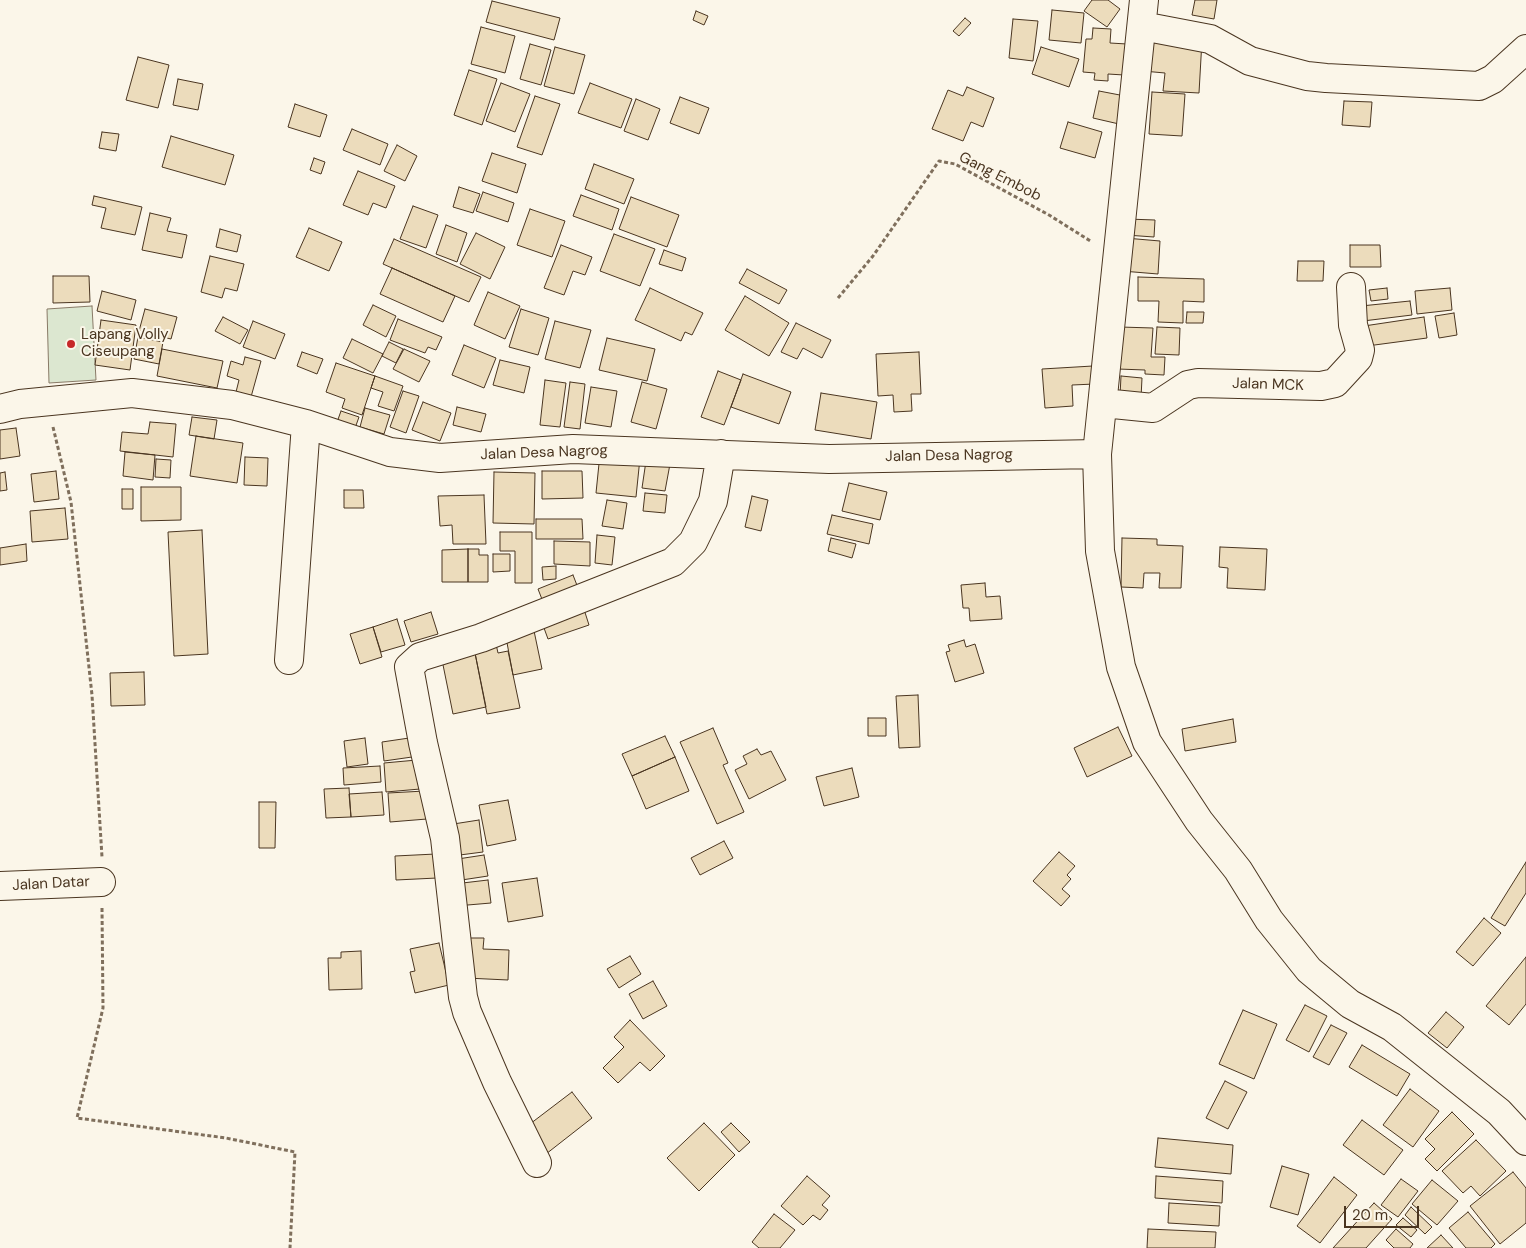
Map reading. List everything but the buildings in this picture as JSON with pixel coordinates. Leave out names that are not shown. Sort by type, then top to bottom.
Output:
[{"type":"street","points":[[1526,50],[1493,79],[1479,86],[1326,78],[1307,76],[1250,61],[1210,39],[1143,13],[1097,454],[1100,551],[1121,667],[1146,742],[1199,821],[1238,870],[1269,920],[1309,970],[1350,1004],[1392,1027],[1499,1112],[1526,1141]]},
{"type":"street","name":"Jalan MCK","points":[[1103,403],[1153,408],[1188,385],[1198,383],[1320,386],[1335,383],[1359,355],[1352,318],[1351,287]]},
{"type":"street","name":"Jalan Desa Nagrog","points":[[0,409],[20,404],[132,393],[232,405],[306,424],[390,452],[440,458],[573,449],[829,458],[1097,454]]},
{"type":"street","points":[[289,660],[306,424]]},
{"type":"street","points":[[536,1163],[497,1082],[467,1012],[463,997],[445,838],[423,744],[409,667],[420,657],[482,638],[673,562],[693,542],[713,501],[721,454]]},
{"type":"street","name":"Jalan Datar","points":[[0,886],[102,882]]},
{"type":"path","name":"Gang Embob","points":[[838,298],[873,256],[939,161],[955,164],[1040,210],[1118,258]]},
{"type":"green space","name":"Lapang Volly Ciseupang","points":[[92,306],[96,380],[49,383],[47,309]]},
{"type":"place","name":"Lapang Volly Ciseupang","points":[[71,344]]}]
